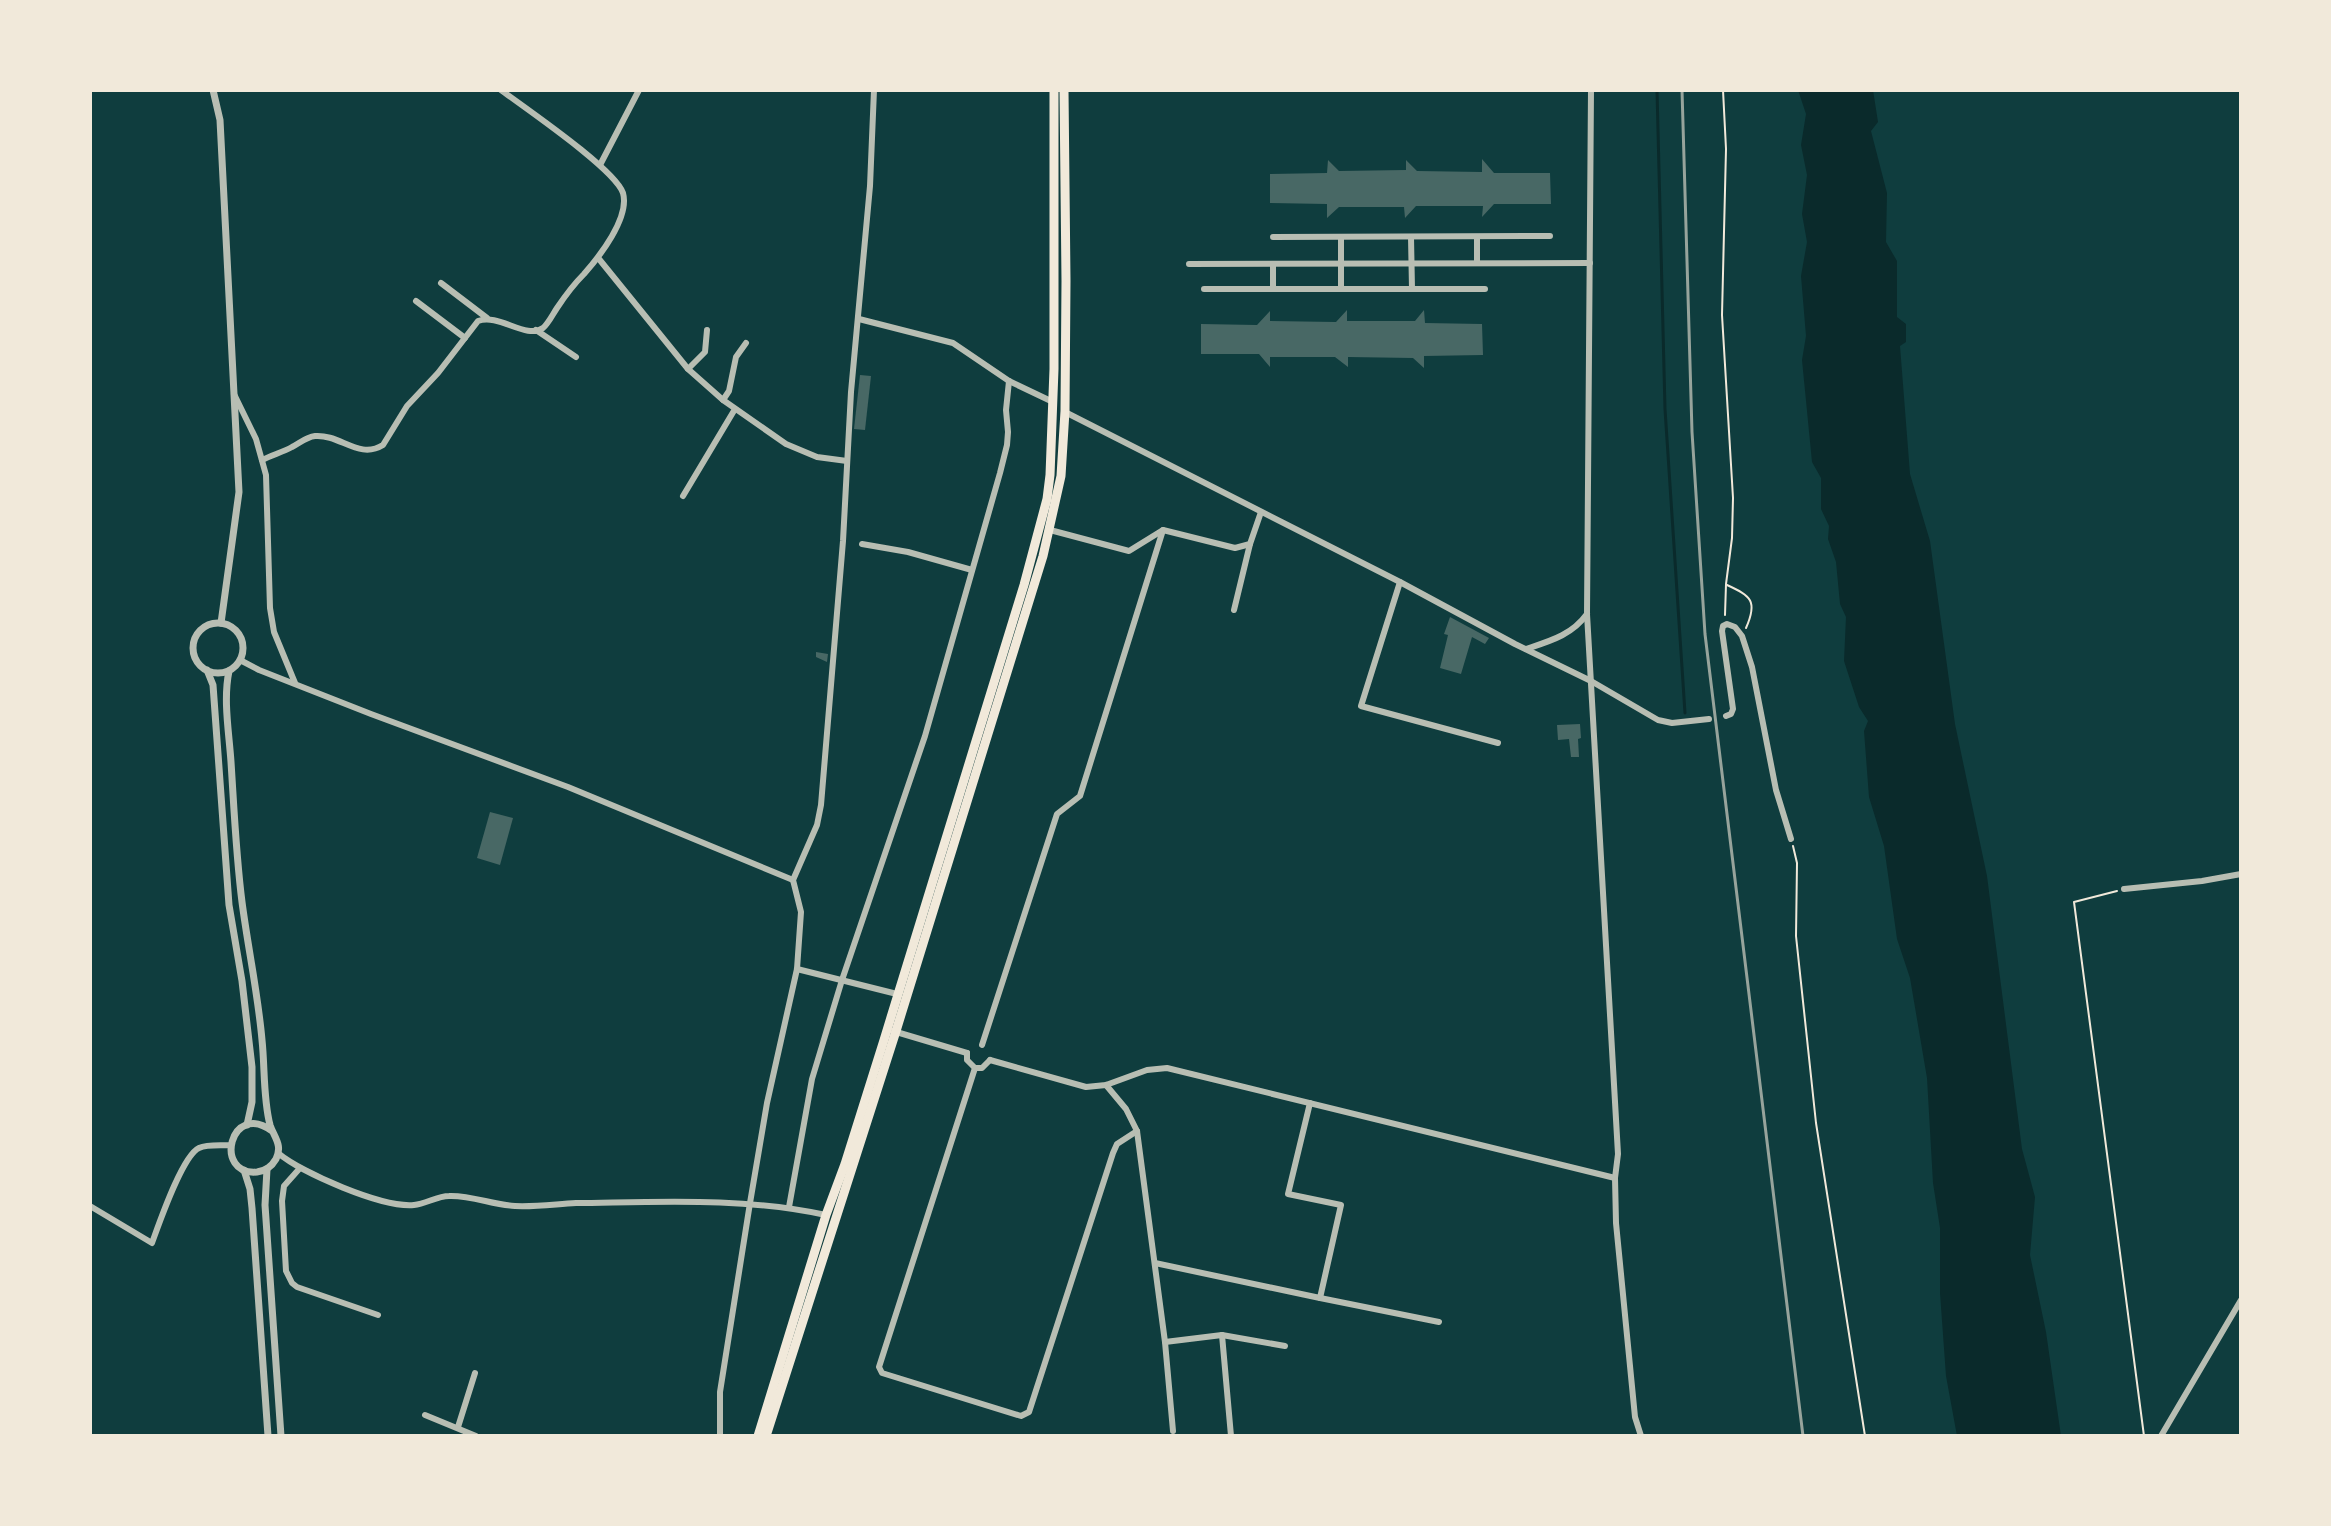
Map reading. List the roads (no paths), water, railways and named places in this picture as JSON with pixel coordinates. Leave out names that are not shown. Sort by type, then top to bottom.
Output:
[{"type":"main road","points":[[758,1436],[826,1215],[892,1030],[897,994],[1040,528],[1050,475],[1053,402],[1054,90]]},
{"type":"main road","points":[[766,1436],[1050,530],[1061,476],[1065,411],[1064,90]]},
{"type":"street","points":[[441,283],[487,318],[524,330],[544,328],[559,304],[599,259],[620,218],[624,202],[622,190],[600,165],[501,90]]},
{"type":"street","points":[[600,165],[639,90]]},
{"type":"street","points":[[720,1436],[720,1392],[750,1203],[767,1103],[797,969],[801,912],[793,880],[819,816],[847,542],[847,461],[870,186],[874,90]]},
{"type":"street","points":[[1591,90],[1587,614],[1618,1154],[1616,1223],[1635,1417],[1641,1436]]},
{"type":"street","points":[[216,91],[239,492],[221,623]]},
{"type":"street","points":[[1273,237],[1550,236]]},
{"type":"street","points":[[1341,237],[1341,289]]},
{"type":"street","points":[[1411,237],[1412,289]]},
{"type":"street","points":[[1477,237],[1477,263]]},
{"type":"street","points":[[599,259],[688,369],[723,400],[786,444],[822,458],[847,461]]},
{"type":"street","points":[[1189,264],[1590,263]]},
{"type":"street","points":[[1273,264],[1273,289]]},
{"type":"street","points":[[1204,289],[1485,289]]},
{"type":"street","points":[[416,301],[465,338]]},
{"type":"street","points":[[262,460],[306,438],[317,436],[328,437],[357,449],[376,449],[383,445],[407,406],[438,373],[478,321],[487,318]]},
{"type":"street","points":[[859,319],[953,343],[1009,381],[1053,402]]},
{"type":"street","points":[[535,330],[576,357]]},
{"type":"street","points":[[688,369],[705,352],[707,330]]},
{"type":"street","points":[[723,400],[729,391],[736,357],[746,343]]},
{"type":"street","points":[[789,1207],[812,1079],[842,980],[925,736],[1007,445],[1009,381]]},
{"type":"street","points":[[234,392],[256,439],[262,460],[268,498],[270,608],[274,632],[295,683]]},
{"type":"street","points":[[683,496],[735,409]]},
{"type":"street","points":[[1065,411],[1591,681],[1658,720],[1672,723],[1709,719]]},
{"type":"street","points":[[1234,610],[1261,512]]},
{"type":"street","points":[[1050,530],[1129,551],[1163,530],[1235,548],[1250,544]]},
{"type":"street","points":[[975,1068],[967,1060],[980,1050],[1057,814],[1080,796],[1163,530]]},
{"type":"street","points":[[862,544],[908,552],[972,570]]},
{"type":"street","points":[[1400,582],[1361,706],[1498,743]]},
{"type":"street","points":[[1526,649],[1575,629],[1587,614]]},
{"type":"street","points":[[247,1125],[252,1102],[252,1067],[229,905],[213,685],[207,670],[196,658],[194,642],[203,629],[221,623],[232,628],[243,646],[240,660],[229,671],[226,692],[237,856],[261,1027],[266,1102],[278,1143],[274,1163],[267,1169],[255,1172],[244,1170],[233,1160],[231,1145],[238,1131],[247,1125],[263,1125],[272,1131]]},
{"type":"street","points":[[1728,715],[1733,709],[1722,631],[1727,624],[1735,627],[1742,636],[1762,712],[1776,790],[1791,839]]},
{"type":"street","points":[[240,660],[371,714],[516,767],[793,880]]},
{"type":"street","points":[[207,670],[229,671]]},
{"type":"street","points":[[2124,889],[2241,874]]},
{"type":"street","points":[[797,969],[897,994]]},
{"type":"street","points":[[892,1030],[980,1050],[1077,1085],[1106,1085],[1147,1070],[1167,1068],[1615,1178]]},
{"type":"street","points":[[975,1068],[986,1066],[980,1050]]},
{"type":"street","points":[[975,1068],[879,1370],[882,1373],[1021,1416],[1029,1412],[1113,1153],[1117,1144],[1137,1131]]},
{"type":"street","points":[[1106,1085],[1126,1109],[1137,1131],[1165,1342],[1173,1431]]},
{"type":"street","points":[[1310,1103],[1288,1194],[1341,1205],[1320,1298]]},
{"type":"street","points":[[90,1206],[152,1243],[180,1172],[190,1155],[206,1146],[231,1145]]},
{"type":"street","points":[[278,1153],[300,1168],[369,1196],[405,1205],[446,1196],[514,1206],[750,1203],[826,1215]]},
{"type":"street","points":[[300,1168],[288,1180],[282,1193],[288,1277],[297,1287],[378,1315]]},
{"type":"street","points":[[267,1169],[265,1205],[281,1436]]},
{"type":"street","points":[[244,1170],[252,1208],[268,1436]]},
{"type":"street","points":[[1155,1263],[1439,1322]]},
{"type":"street","points":[[2161,1436],[2241,1300]]},
{"type":"street","points":[[1165,1342],[1222,1335],[1285,1346]]},
{"type":"street","points":[[1222,1335],[1231,1436]]},
{"type":"street","points":[[458,1427],[475,1373]]},
{"type":"street","points":[[425,1415],[476,1436]]},
{"type":"water","points":[[1798,90],[1873,90],[1878,122],[1871,131],[1887,193],[1886,242],[1897,261],[1897,317],[1906,324],[1906,342],[1900,346],[1910,474],[1930,541],[1955,724],[1987,876],[2022,1149],[2035,1197],[2030,1255],[2046,1332],[2061,1436],[1957,1436],[1946,1376],[1940,1293],[1940,1228],[1933,1183],[1927,1078],[1910,978],[1897,939],[1884,846],[1869,797],[1864,731],[1868,721],[1859,707],[1844,661],[1846,617],[1840,604],[1836,562],[1828,539],[1829,526],[1821,509],[1821,478],[1812,462],[1802,360],[1806,336],[1801,276],[1807,242],[1802,214],[1807,175],[1801,145],[1806,114]]},
{"type":"waterway","points":[[1657,90],[1665,409],[1685,713]]},
{"type":"railway","points":[[1682,90],[1692,432],[1705,634],[1803,1436]]}]
